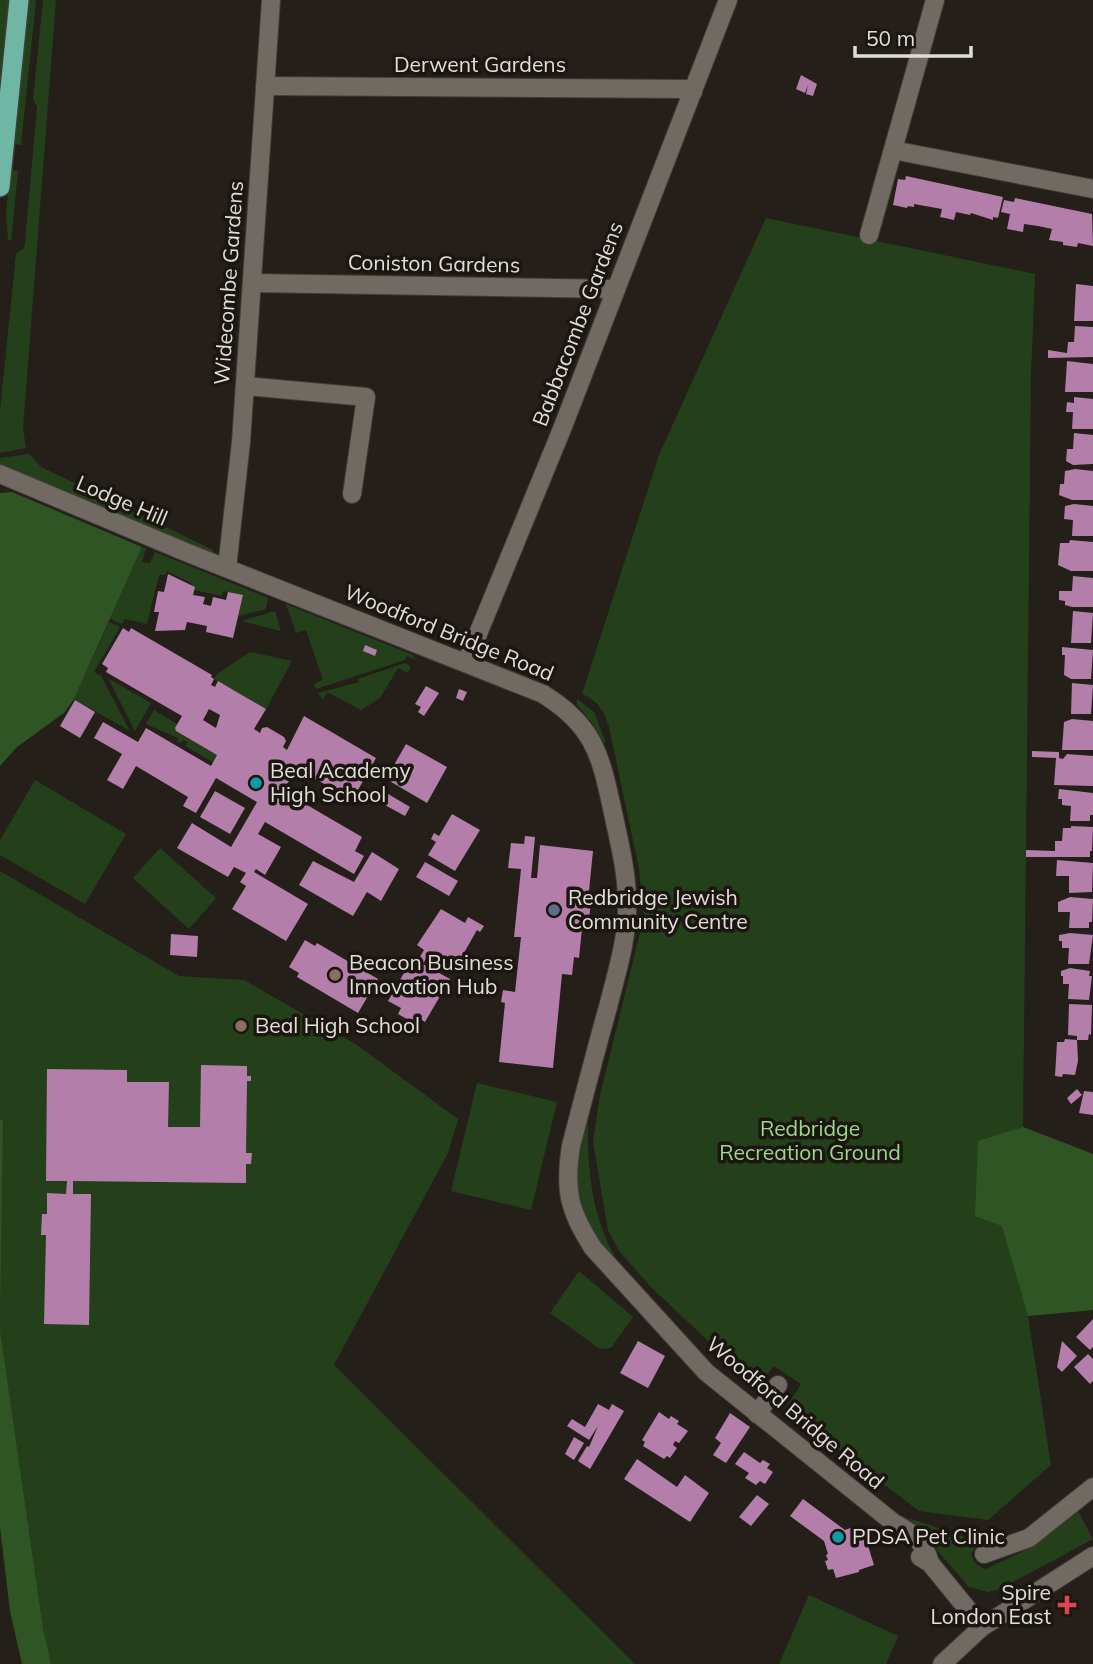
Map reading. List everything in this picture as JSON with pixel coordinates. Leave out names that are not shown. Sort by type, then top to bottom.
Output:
[{"type":"highway","points":[[0,187],[19,0]]},
{"type":"street","name":"Widecombe Gardens","points":[[227,568],[245,386],[271,0]]},
{"type":"street","name":"Babbacombe Gardens","points":[[466,663],[557,442],[728,0]]},
{"type":"street","points":[[869,235],[935,0]]},
{"type":"street","name":"Derwent Gardens","points":[[265,86],[687,89],[693,92]]},
{"type":"street","points":[[893,150],[1093,189]]},
{"type":"street","name":"Coniston Gardens","points":[[252,283],[616,289]]},
{"type":"street","points":[[245,386],[366,397],[352,494]]},
{"type":"street","name":"Lodge Hill","points":[[0,474],[227,568]]},
{"type":"street","name":"Woodford Bridge Road","points":[[227,568],[543,694],[565,708],[586,730],[604,772],[624,864],[628,898],[625,939],[571,1146],[567,1175],[570,1201],[579,1226],[593,1248],[713,1379],[894,1523],[909,1531],[926,1549],[930,1563],[982,1627]]},
{"type":"street","points":[[757,1414],[778,1385]]},
{"type":"street","points":[[984,1554],[1029,1538],[1093,1487]]},
{"type":"street","points":[[943,1664],[982,1627],[1093,1556]]},
{"type":"green space","points":[[0,0],[10,0],[0,100]]},
{"type":"green space","points":[[28,0],[36,0],[21,145],[13,144]]},
{"type":"green space","points":[[43,0],[56,0],[23,429],[26,448],[0,453],[0,411],[16,254],[24,248],[25,242],[37,107],[33,99]]},
{"type":"green space","points":[[10,170],[18,171],[11,241],[8,240],[6,215]]},
{"type":"green space","name":"Redbridge Recreation Ground","points":[[766,218],[1035,274],[1031,374],[1023,1127],[1093,1154],[1093,1310],[1028,1316],[1051,1465],[988,1520],[919,1511],[785,1409],[801,1384],[774,1366],[757,1387],[652,1288],[619,1251],[608,1230],[593,1142],[600,1095],[644,917],[639,869],[609,727],[600,707],[582,694],[659,455]]},
{"type":"green space","points":[[29,454],[41,467],[213,550],[214,556],[0,469],[0,458]]},
{"type":"green space","points":[[12,492],[142,547],[74,699],[64,713],[17,747],[0,766],[0,493]]},
{"type":"green space","points":[[142,547],[146,548],[142,562],[150,563],[155,552],[268,598],[266,609],[238,616],[243,595],[223,591],[222,596],[194,590],[191,583],[167,571],[165,575],[159,575],[147,624],[125,619],[122,624],[110,619]]},
{"type":"green space","points":[[286,604],[413,655],[416,660],[406,656],[405,660],[316,689],[314,684],[323,680],[306,630],[296,633]]},
{"type":"green space","points":[[275,611],[281,631],[241,621]]},
{"type":"green space","points":[[109,622],[120,627],[94,672],[100,674],[130,731],[74,699]]},
{"type":"green space","points":[[250,652],[292,661],[266,709],[214,679],[217,674]]},
{"type":"green space","points":[[405,663],[411,667],[408,673],[398,668],[380,698],[361,710],[327,692],[323,700],[318,693],[359,682],[358,679]]},
{"type":"green space","points":[[108,678],[151,703],[135,731]]},
{"type":"green space","points":[[577,699],[594,712],[606,743],[577,705]]},
{"type":"green space","points":[[154,710],[177,724],[176,731],[217,755],[213,762],[185,746],[188,742],[183,740],[181,743],[177,741],[178,738],[146,724]]},
{"type":"green space","points":[[35,780],[126,834],[85,904],[0,855],[0,840]]},
{"type":"green space","points":[[160,848],[216,898],[189,929],[133,878]]},
{"type":"green space","name":"Beal High School","points":[[0,871],[179,976],[244,980],[357,1045],[458,1119],[448,1153],[334,1365],[635,1664],[35,1664],[0,1387]]},
{"type":"green space","points":[[477,1083],[557,1102],[531,1210],[451,1191]]},
{"type":"green space","points":[[0,1120],[3,1120],[0,1306]]},
{"type":"green space","points":[[586,1122],[592,1191],[601,1224],[614,1255],[611,1256],[590,1226],[578,1190],[577,1160]]},
{"type":"green space","points":[[1023,1127],[1093,1154],[1093,1310],[1028,1316],[1002,1226],[975,1216],[978,1141]]},
{"type":"green space","points":[[579,1271],[633,1317],[611,1348],[600,1349],[550,1313]]},
{"type":"green space","points":[[0,1331],[43,1629],[51,1664],[22,1664],[10,1611],[0,1527]]},
{"type":"green space","points":[[1078,1511],[1093,1539],[1000,1589],[988,1592],[969,1587],[909,1518],[979,1542],[971,1554],[976,1564],[986,1569],[1030,1548]]},
{"type":"green space","points":[[809,1595],[898,1636],[886,1664],[779,1664]]},
{"type":"building","points":[[801,75],[817,84],[813,96],[806,94],[808,85],[805,93],[796,89]]},
{"type":"building","points":[[906,176],[1003,197],[998,218],[993,217],[993,220],[971,213],[956,212],[954,220],[940,217],[942,209],[914,204],[914,207],[907,208],[893,205],[898,179],[905,180]]},
{"type":"building","points":[[1015,198],[1092,214],[1093,246],[1078,243],[1077,247],[1049,240],[1052,229],[1038,226],[1024,224],[1023,232],[1007,229],[1010,214],[1001,212],[1004,200],[1014,202]]},
{"type":"building","points":[[1076,284],[1093,286],[1093,321],[1074,321]]},
{"type":"building","points":[[1075,326],[1093,327],[1093,357],[1048,358],[1048,350],[1067,353],[1068,342],[1074,342]]},
{"type":"building","points":[[1067,361],[1093,364],[1093,392],[1065,392]]},
{"type":"building","points":[[1074,397],[1093,399],[1093,429],[1072,429],[1073,412],[1066,412],[1067,402],[1074,403]]},
{"type":"building","points":[[1074,433],[1093,435],[1093,464],[1073,465],[1066,461],[1067,449],[1073,449]]},
{"type":"building","points":[[1065,471],[1093,471],[1093,500],[1072,500],[1059,495],[1060,484],[1064,484]]},
{"type":"building","points":[[1065,506],[1093,506],[1093,536],[1072,536],[1073,520],[1064,519]]},
{"type":"building","points":[[1070,540],[1093,542],[1093,571],[1071,571],[1058,565],[1060,543],[1069,543]]},
{"type":"building","points":[[168,574],[195,587],[193,595],[205,597],[203,604],[211,606],[213,597],[226,600],[228,592],[243,595],[233,638],[206,632],[207,626],[187,622],[185,630],[155,631],[159,612],[154,612],[158,591],[164,592]]},
{"type":"building","points":[[1073,576],[1093,578],[1093,607],[1072,607],[1059,600],[1059,591],[1072,591]]},
{"type":"building","points":[[1073,611],[1093,613],[1091,643],[1071,643]]},
{"type":"building","name":"Beal Academy High School","points":[[123,628],[129,632],[131,628],[212,675],[214,679],[211,685],[215,687],[218,681],[266,709],[254,729],[260,733],[262,728],[267,727],[284,737],[286,741],[283,747],[287,750],[304,716],[376,758],[353,799],[296,769],[283,791],[362,837],[355,851],[364,856],[354,874],[265,822],[258,834],[281,847],[265,875],[256,869],[254,872],[308,904],[286,941],[232,909],[246,886],[240,882],[246,873],[234,867],[228,877],[177,848],[192,823],[231,847],[257,802],[216,778],[196,813],[183,806],[188,797],[136,766],[123,789],[107,780],[122,754],[94,738],[103,722],[138,742],[146,728],[211,766],[217,755],[176,731],[182,716],[106,672],[108,668],[102,664]],"holes":[[[209,709],[220,715],[216,728],[203,720]]]},
{"type":"building","points":[[365,645],[377,650],[375,656],[363,651]]},
{"type":"building","points":[[1062,647],[1093,650],[1091,679],[1071,679],[1064,675],[1065,655],[1062,655]]},
{"type":"building","points":[[1072,683],[1093,685],[1091,714],[1071,714]]},
{"type":"building","points":[[426,686],[439,693],[424,716],[418,712],[421,707],[415,704]]},
{"type":"building","points":[[459,689],[467,692],[463,701],[456,698]]},
{"type":"building","points":[[75,700],[95,712],[80,738],[60,726]]},
{"type":"building","points":[[1072,719],[1093,721],[1093,750],[1062,750],[1064,722]]},
{"type":"building","name":"Beal Academy High School","points":[[406,744],[447,767],[427,803],[386,779]]},
{"type":"building","points":[[1032,751],[1059,752],[1059,758],[1063,759],[1067,754],[1093,756],[1093,786],[1054,785],[1056,758],[1032,757]]},
{"type":"building","points":[[378,788],[410,807],[405,816],[372,798]]},
{"type":"building","points":[[1059,789],[1093,793],[1093,815],[1090,815],[1090,821],[1070,821],[1071,806],[1062,805],[1062,799],[1058,799]]},
{"type":"building","name":"Beal Academy High School","points":[[215,791],[245,808],[230,834],[200,817]]},
{"type":"building","name":"Beal Academy High School","points":[[452,814],[480,830],[455,871],[428,855],[436,842],[431,839],[434,833],[439,836]]},
{"type":"building","points":[[1093,827],[1090,857],[1026,857],[1026,850],[1055,851],[1055,841],[1062,841],[1063,828]]},
{"type":"building","name":"Redbridge Jewish Community Centre","points":[[525,836],[535,837],[531,878],[537,878],[540,845],[593,851],[589,920],[583,919],[579,958],[574,957],[572,975],[562,974],[553,1068],[499,1062],[505,1003],[501,1002],[503,990],[515,992],[521,937],[514,937],[521,869],[508,868],[511,843],[524,844]]},
{"type":"building","name":"Beal Academy High School","points":[[372,852],[399,869],[381,901],[367,892],[353,916],[299,885],[313,861],[354,882]]},
{"type":"building","points":[[1057,860],[1093,863],[1092,892],[1069,893],[1069,876],[1056,876]]},
{"type":"building","name":"Beal Academy High School","points":[[425,862],[458,881],[449,896],[416,877]]},
{"type":"building","points":[[1070,897],[1093,899],[1092,922],[1089,922],[1089,928],[1069,928],[1070,912],[1058,912],[1058,902]]},
{"type":"building","points":[[441,909],[465,923],[468,917],[484,926],[480,932],[477,930],[456,967],[430,951],[423,964],[450,979],[425,1022],[417,1017],[414,1023],[398,1014],[401,1008],[388,1001],[413,957],[418,960],[424,950],[417,945]]},
{"type":"building","points":[[171,934],[198,936],[197,957],[170,955]]},
{"type":"building","points":[[1059,935],[1093,935],[1089,964],[1068,964],[1069,948],[1062,948]]},
{"type":"building","name":"Beacon Business Innovation Hub","points":[[305,940],[315,946],[317,943],[378,979],[358,1013],[297,977],[299,973],[289,967]]},
{"type":"building","points":[[1070,968],[1090,971],[1089,976],[1092,976],[1089,1000],[1068,999],[1069,984],[1063,984],[1061,971]]},
{"type":"building","points":[[1069,1004],[1092,1005],[1091,1035],[1089,1034],[1088,1040],[1077,1040],[1077,1036],[1068,1035]]},
{"type":"building","points":[[1065,1039],[1077,1040],[1078,1061],[1075,1075],[1055,1076],[1057,1042],[1064,1042]]},
{"type":"building","points":[[201,1065],[247,1066],[247,1076],[251,1076],[251,1081],[247,1081],[246,1153],[252,1153],[251,1164],[246,1164],[246,1183],[73,1181],[73,1194],[91,1194],[89,1325],[44,1324],[46,1235],[41,1235],[42,1214],[47,1214],[47,1193],[66,1194],[67,1181],[46,1181],[47,1069],[127,1070],[127,1082],[169,1082],[168,1127],[200,1127]]},
{"type":"building","points":[[1077,1089],[1082,1095],[1071,1104],[1067,1098]]},
{"type":"building","points":[[1084,1091],[1093,1092],[1093,1115],[1079,1113]]},
{"type":"building","points":[[1093,1319],[1093,1347],[1090,1350],[1076,1337]]},
{"type":"building","points":[[638,1341],[665,1356],[648,1388],[620,1373]]},
{"type":"building","points":[[1062,1341],[1077,1356],[1062,1372],[1057,1367]]},
{"type":"building","points":[[1088,1354],[1093,1359],[1093,1381],[1090,1384],[1074,1367]]},
{"type":"building","points":[[598,1404],[609,1410],[612,1404],[624,1411],[590,1469],[578,1461],[587,1446],[589,1447],[598,1426],[589,1440],[567,1426],[572,1419],[585,1427]]},
{"type":"building","points":[[659,1412],[669,1419],[671,1416],[679,1421],[677,1424],[688,1431],[679,1443],[675,1441],[673,1445],[677,1448],[670,1458],[667,1456],[664,1459],[643,1446],[645,1442],[642,1440]]},
{"type":"building","points":[[730,1413],[750,1427],[726,1463],[713,1455],[721,1443],[715,1438]]},
{"type":"building","points":[[574,1437],[584,1443],[574,1460],[565,1454]]},
{"type":"building","points":[[744,1452],[760,1463],[763,1460],[770,1464],[767,1468],[773,1472],[765,1484],[760,1481],[756,1485],[745,1478],[749,1473],[735,1464]]},
{"type":"building","points":[[637,1459],[677,1487],[685,1475],[709,1493],[690,1522],[624,1479]]},
{"type":"building","points":[[757,1495],[769,1504],[751,1526],[739,1517]]},
{"type":"building","name":"PDSA Pet Clinic","points":[[803,1499],[845,1530],[853,1527],[857,1539],[865,1536],[874,1565],[836,1578],[833,1569],[828,1570],[825,1561],[828,1560],[828,1554],[824,1541],[790,1516]]},
{"type":"place","name":"Beal Academy High School","points":[[256,783]]},
{"type":"place","name":"Redbridge Jewish Community Centre","points":[[554,910]]},
{"type":"place","name":"Beacon Business Innovation Hub","points":[[335,975]]},
{"type":"place","name":"Beal High School","points":[[241,1026]]},
{"type":"place","name":"PDSA Pet Clinic","points":[[838,1537]]},
{"type":"place","name":"Spire London East","points":[[1067,1605]]}]
